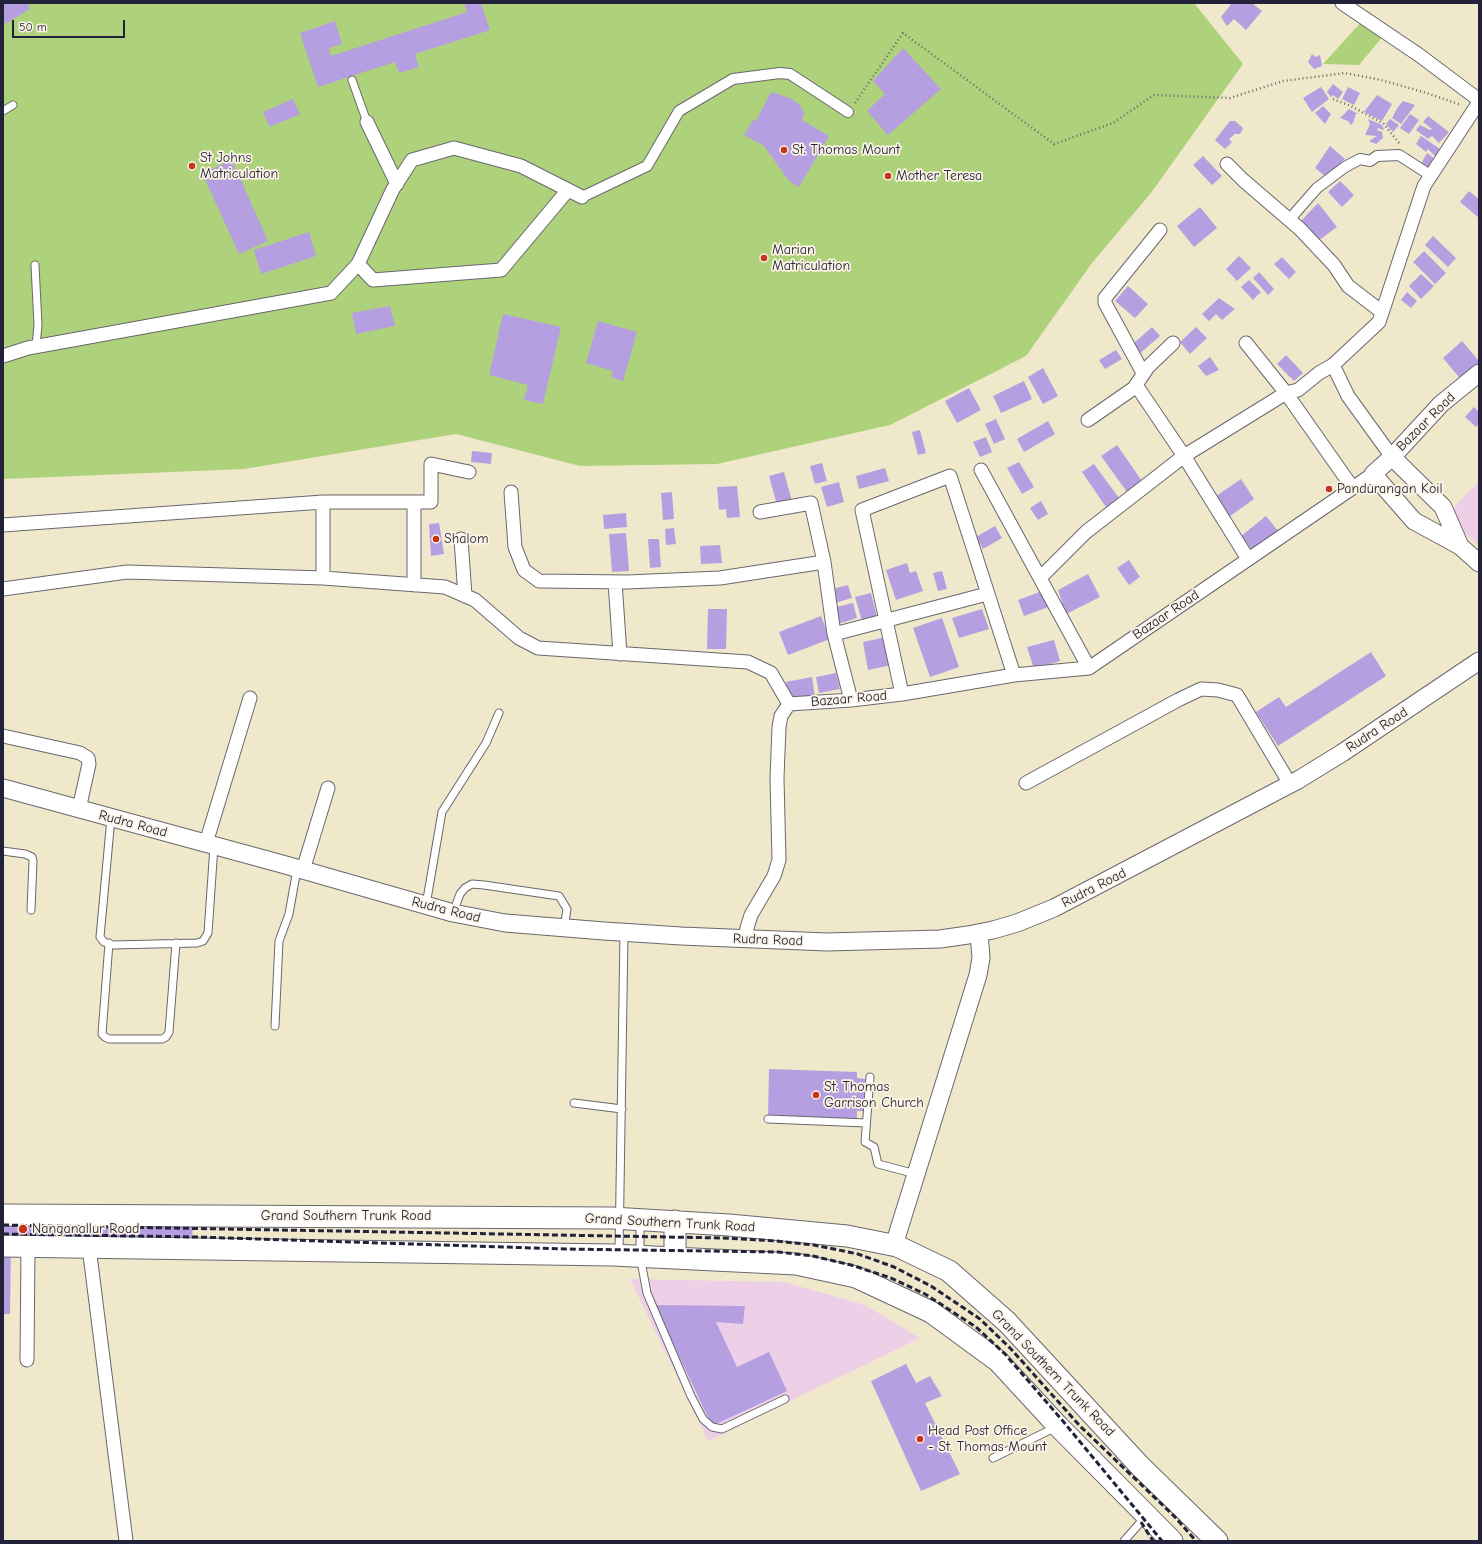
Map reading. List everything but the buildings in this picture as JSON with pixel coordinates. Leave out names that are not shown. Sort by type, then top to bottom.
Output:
[{"type":"main road","name":"Grand Southern Trunk Road","points":[[3,1215],[630,1219],[729,1224],[847,1236],[894,1245],[949,1271],[1007,1322],[1140,1466],[1217,1541]]},
{"type":"main road","points":[[675,1221],[675,1257]]},
{"type":"main road","points":[[3,1246],[675,1257],[796,1264],[856,1277],[931,1312],[998,1361],[1058,1426],[1172,1541]]},
{"type":"street","points":[[1040,578],[1086,532],[1184,456],[1286,393],[1298,390],[1319,373],[1333,365],[1379,322],[1424,186],[1477,104],[1420,55],[1342,3]]},
{"type":"street","points":[[3,356],[36,346],[331,293],[358,264],[397,184],[412,160],[454,148],[522,166],[582,197],[647,166],[679,111],[733,79],[780,73],[790,74],[848,112]]},
{"type":"street","points":[[367,122],[397,184]]},
{"type":"street","points":[[1289,220],[1317,188],[1345,167],[1360,159],[1370,161],[1377,156],[1399,155],[1430,175]]},
{"type":"street","points":[[1227,164],[1289,220],[1334,265],[1348,286],[1382,312]]},
{"type":"street","points":[[358,264],[373,280],[501,270],[568,190]]},
{"type":"street","points":[[1143,373],[1105,303],[1105,298],[1160,230]]},
{"type":"street","points":[[1088,420],[1136,385],[1143,373],[1173,343]]},
{"type":"street","points":[[1246,343],[1286,393],[1352,487]]},
{"type":"street","points":[[1333,365],[1348,396],[1392,457],[1443,506],[1460,546]]},
{"type":"street","name":"Bazaar Road","points":[[789,704],[851,700],[902,694],[1014,675],[1089,668],[1372,474],[1392,457],[1441,404],[1479,373]]},
{"type":"street","points":[[1136,385],[1184,456],[1248,558]]},
{"type":"street","points":[[3,526],[323,502],[432,502],[431,464],[469,472]]},
{"type":"street","points":[[981,470],[1089,668]]},
{"type":"street","points":[[1372,474],[1414,521],[1460,546],[1479,563]]},
{"type":"street","points":[[902,694],[862,510],[950,476],[1014,675]]},
{"type":"street","points":[[511,492],[515,547],[524,570],[539,582],[615,582],[720,578],[824,562]]},
{"type":"street","points":[[323,502],[323,578]]},
{"type":"street","points":[[414,502],[414,585]]},
{"type":"street","points":[[760,512],[811,504],[824,562],[834,634],[851,700]]},
{"type":"street","points":[[461,540],[465,596]]},
{"type":"street","points":[[3,589],[126,572],[323,578],[445,588],[475,600],[519,638],[538,648],[748,662],[771,673],[789,704],[781,716],[779,727],[777,778],[779,860],[774,876],[751,915],[747,928],[746,939]]},
{"type":"street","points":[[615,582],[620,654]]},
{"type":"street","points":[[834,634],[987,594]]},
{"type":"street","name":"Rudra Road","points":[[3,788],[300,869],[426,906],[453,913],[523,925],[624,933],[827,942],[940,938],[979,933],[1016,923],[1054,908],[1290,784],[1342,753],[1479,661]]},
{"type":"street","points":[[1026,783],[1178,700],[1202,689],[1218,690],[1237,695],[1290,784]]},
{"type":"street","points":[[210,845],[250,698]]},
{"type":"street","points":[[3,736],[80,753],[88,758],[89,764],[79,809]]},
{"type":"street","points":[[300,869],[328,788]]},
{"type":"street","points":[[894,1245],[978,975],[981,958],[979,933]]},
{"type":"street","points":[[27,1360],[28,1247]]},
{"type":"street","points":[[89,1248],[126,1541]]},
{"type":"lane","points":[[352,80],[367,122]]},
{"type":"lane","points":[[3,111],[13,105]]},
{"type":"lane","points":[[35,265],[38,325],[36,346]]},
{"type":"lane","points":[[426,906],[442,812],[486,743],[499,713]]},
{"type":"lane","points":[[111,818],[100,937],[104,942],[109,944],[197,943],[203,941],[208,933],[210,845]]},
{"type":"lane","points":[[3,851],[25,854],[32,857],[31,910]]},
{"type":"lane","points":[[275,1026],[279,941],[289,914],[300,869]]},
{"type":"lane","points":[[453,913],[460,894],[466,888],[472,884],[484,885],[559,896],[567,909],[564,928]]},
{"type":"lane","points":[[624,933],[622,1109],[630,1219],[640,1256],[647,1293],[691,1396],[703,1419],[712,1427],[722,1429],[785,1398]]},
{"type":"lane","points":[[109,944],[102,1034],[104,1037],[109,1039],[162,1039],[169,1032],[176,943]]},
{"type":"lane","points":[[870,1076],[865,1142],[874,1147],[878,1164],[916,1174]]},
{"type":"lane","points":[[574,1103],[622,1109]]},
{"type":"lane","points":[[768,1119],[866,1123]]},
{"type":"lane","points":[[619,1255],[630,1219]]},
{"type":"lane","points":[[993,1458],[1058,1426]]},
{"type":"lane","points":[[1124,1541],[1147,1515]]},
{"type":"path","points":[[848,112],[861,96],[902,33],[1054,144],[1113,123],[1154,95],[1230,98],[1282,81],[1346,73],[1381,80],[1477,104]]},
{"type":"path","points":[[1333,99],[1351,106],[1384,124],[1399,142],[1399,155]]},
{"type":"shaded area","points":[[1479,481],[1479,546],[1446,516]]},
{"type":"shaded area","points":[[630,1279],[785,1282],[865,1305],[920,1338],[708,1441]]},
{"type":"green space","name":"St. Thomas Mount","points":[[3,3],[1194,3],[1243,64],[1151,193],[1092,263],[1026,356],[890,425],[717,464],[580,466],[456,434],[244,469],[3,479]]},
{"type":"green space","points":[[1364,19],[1384,35],[1359,65],[1323,64]]},
{"type":"railway","points":[[3,1225],[723,1238],[814,1245],[858,1254],[894,1267],[931,1286],[980,1319],[1011,1349],[1080,1426],[1174,1516],[1196,1541]]},
{"type":"railway","points":[[3,1234],[197,1237],[565,1249],[778,1252],[813,1256],[851,1265],[891,1278],[925,1294],[976,1327],[1005,1354],[1062,1420],[1162,1541]]},
{"type":"railway","points":[[1141,1522],[1153,1541]]},
{"type":"place","name":"St. Thomas Mount","points":[[784,150]]},
{"type":"place","name":"St Johns Matriculation","points":[[192,166]]},
{"type":"place","name":"Mother Teresa","points":[[888,176]]},
{"type":"place","name":"Marian Matriculation","points":[[764,258]]},
{"type":"place","name":"Pandurangan Koil","points":[[1329,489]]},
{"type":"place","name":"Shalom","points":[[436,539]]},
{"type":"place","name":"St. Thomas Garrison Church","points":[[816,1095]]},
{"type":"place","name":"Nanganallur Road","points":[[23,1229]]},
{"type":"place","name":"Head Post Office - St. Thomas Mount","points":[[920,1439]]}]
